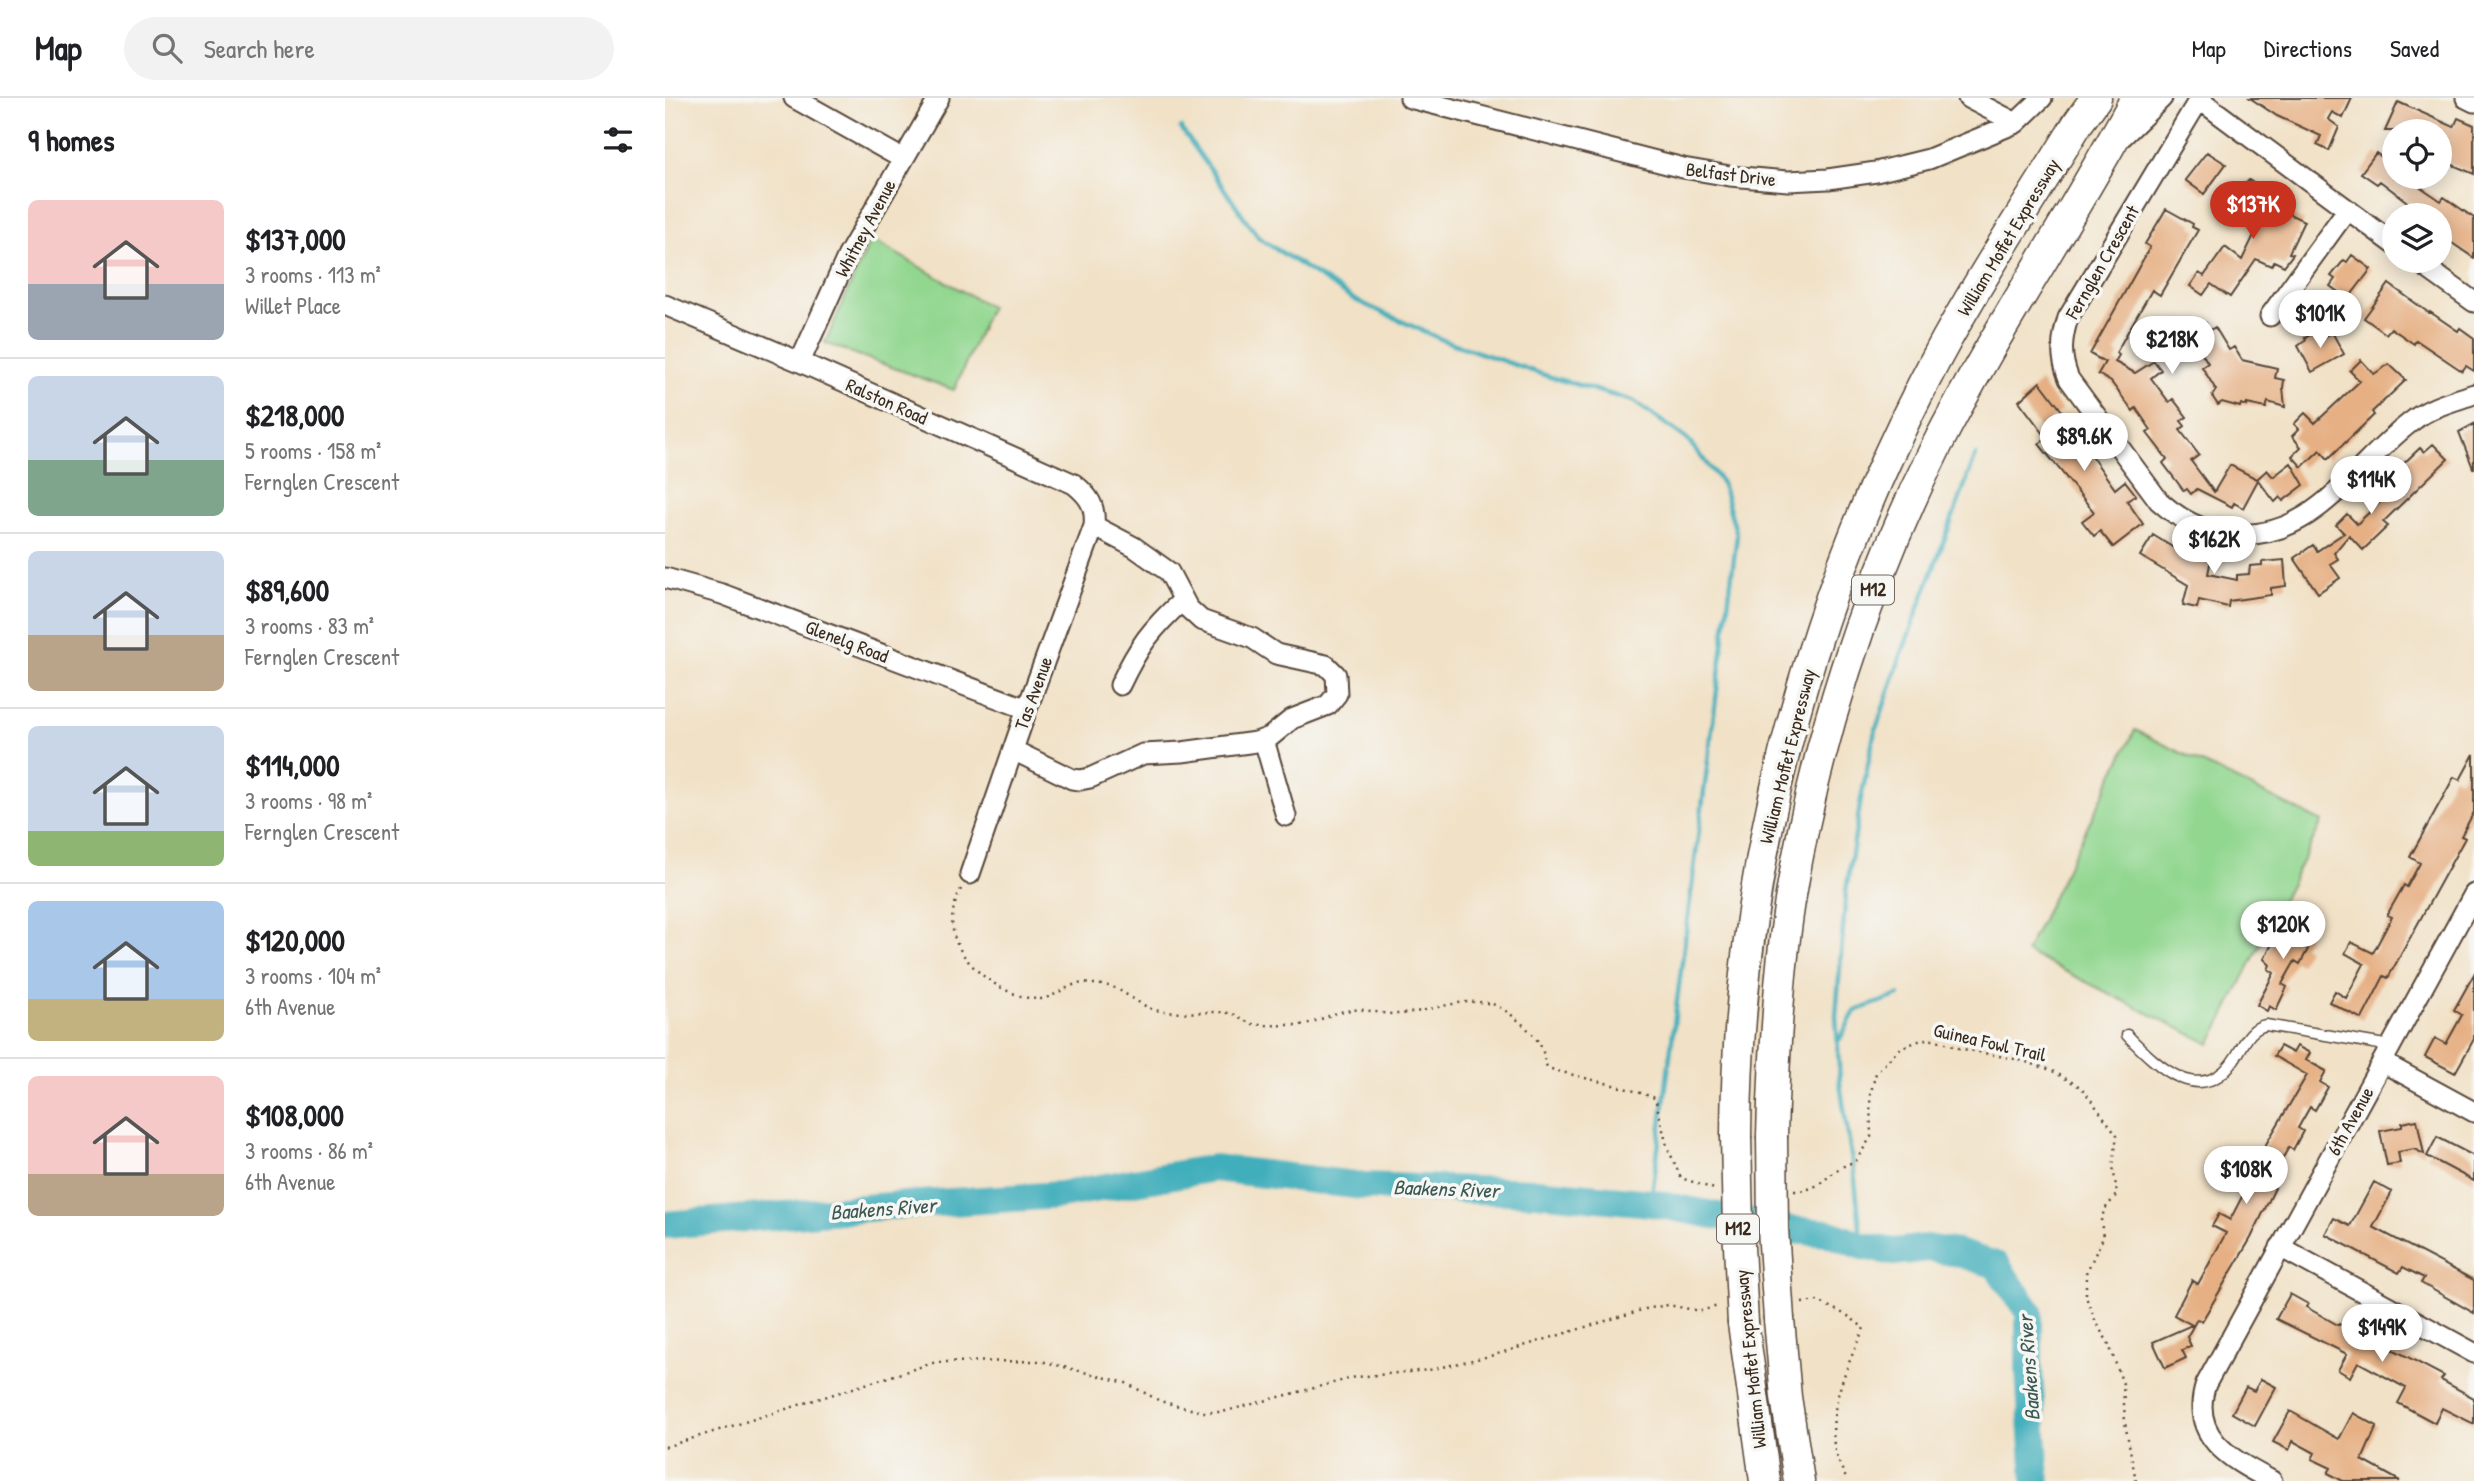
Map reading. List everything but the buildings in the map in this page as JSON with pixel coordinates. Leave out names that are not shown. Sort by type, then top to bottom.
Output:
[{"type":"main road","name":"William Moffet Expressway","points":[[1765,1481],[1732,1314],[1738,1227],[1736,1072],[1743,984],[1767,826],[1797,702],[1832,590],[1879,474],[1923,384],[1983,277],[2096,98]]},
{"type":"main road","name":"William Moffet Expressway","points":[[1799,1481],[1786,1397],[1790,1311],[1773,1229],[1772,1136],[1776,1034],[1790,902],[1804,828],[1848,661],[1896,533],[1935,448],[2136,98]]},
{"type":"street","points":[[794,98],[903,159]]},
{"type":"street","name":"Whitney Avenue","points":[[800,362],[848,255],[939,98]]},
{"type":"street","name":"Belfast Drive","points":[[1410,98],[1682,168],[1788,181],[1828,179],[1930,159],[2016,123],[2042,98]]},
{"type":"street","points":[[1968,98],[2016,123]]},
{"type":"street","points":[[2107,152],[2162,98]]},
{"type":"street","points":[[2466,98],[2474,102]]},
{"type":"street","points":[[2199,99],[2382,235]]},
{"type":"street","name":"Fernglen Crescent","points":[[2199,99],[2068,318],[2061,345],[2061,358],[2069,379],[2159,501],[2186,521],[2224,534],[2247,536],[2279,530],[2322,504],[2412,421],[2432,409],[2474,394]]},
{"type":"street","points":[[2270,316],[2347,210]]},
{"type":"street","points":[[2434,273],[2474,302]]},
{"type":"street","name":"Ralston Road","points":[[665,305],[1074,484],[1085,493],[1095,519]]},
{"type":"street","points":[[1013,750],[1072,779],[1085,780],[1143,754],[1182,752],[1264,740],[1291,719],[1328,705],[1337,694],[1336,675],[1326,665],[1276,654],[1252,638],[1211,625],[1193,614],[1169,572],[1095,519]]},
{"type":"street","name":"Tas Avenue","points":[[969,874],[1095,519]]},
{"type":"street","name":"Glenelg Road","points":[[665,578],[722,594],[1027,709]]},
{"type":"street","points":[[1120,685],[1152,629],[1183,600]]},
{"type":"street","points":[[1264,740],[1286,816]]},
{"type":"street","name":"6th Avenue","points":[[2272,1481],[2223,1452],[2211,1438],[2202,1406],[2206,1384],[2474,894]]},
{"type":"street","points":[[2387,1054],[2474,1112]]},
{"type":"street","points":[[2280,1247],[2474,1353]]},
{"type":"lane","points":[[2127,1035],[2164,1071],[2192,1081],[2215,1080],[2223,1074],[2254,1029],[2266,1025],[2387,1054]]},
{"type":"path","points":[[969,874],[953,908],[952,929],[957,947],[966,960],[994,985],[1038,999],[1078,983],[1111,986],[1151,1009],[1164,1012],[1232,1013],[1250,1024],[1315,1023],[1354,1009],[1399,1014],[1447,1004],[1494,1004],[1506,1009],[1535,1037],[1542,1048],[1543,1061],[1548,1068],[1655,1098],[1667,1146],[1681,1178],[1715,1189]]},
{"type":"path","name":"Guinea Fowl Trail","points":[[1809,1191],[1845,1164],[1854,1162],[1871,1137],[1871,1095],[1875,1073],[1900,1048],[1924,1039],[1941,1041],[1958,1048],[2020,1060],[2051,1070],[2082,1088],[2117,1135],[2113,1166],[2117,1194],[2101,1219],[2103,1238],[2087,1273],[2086,1297],[2097,1325],[2108,1342],[2123,1384],[2125,1423],[2136,1481]]},
{"type":"path","points":[[1790,1311],[1818,1301],[1848,1316],[1864,1328],[1839,1391],[1833,1423],[1834,1447],[1847,1481]]},
{"type":"path","points":[[665,1447],[936,1362],[1041,1361],[1126,1383],[1160,1401],[1202,1412],[1222,1412],[1356,1377],[1429,1370],[1494,1355],[1645,1309],[1668,1305],[1732,1314]]},
{"type":"green space","points":[[871,239],[990,307],[954,390],[825,343]]},
{"type":"green space","points":[[2135,730],[2322,822],[2210,1044],[2026,952]]},
{"type":"waterway","points":[[1181,128],[1259,238],[1355,300],[1443,340],[1547,376],[1633,401],[1687,439],[1722,483],[1737,535],[1651,1203]]},
{"type":"waterway","points":[[1862,1246],[1840,1083],[1836,1016],[1846,891],[1874,735],[1976,455]]},
{"type":"waterway","points":[[1840,1039],[1855,1011],[1899,995]]},
{"type":"waterway","name":"Baakens River","points":[[665,1225],[1060,1195],[1214,1168],[1363,1186],[1536,1192],[1651,1203],[1792,1230],[1828,1233],[1862,1246],[1894,1252],[1927,1248],[1958,1253],[1996,1265],[2029,1312],[2029,1371],[2036,1481]]}]
